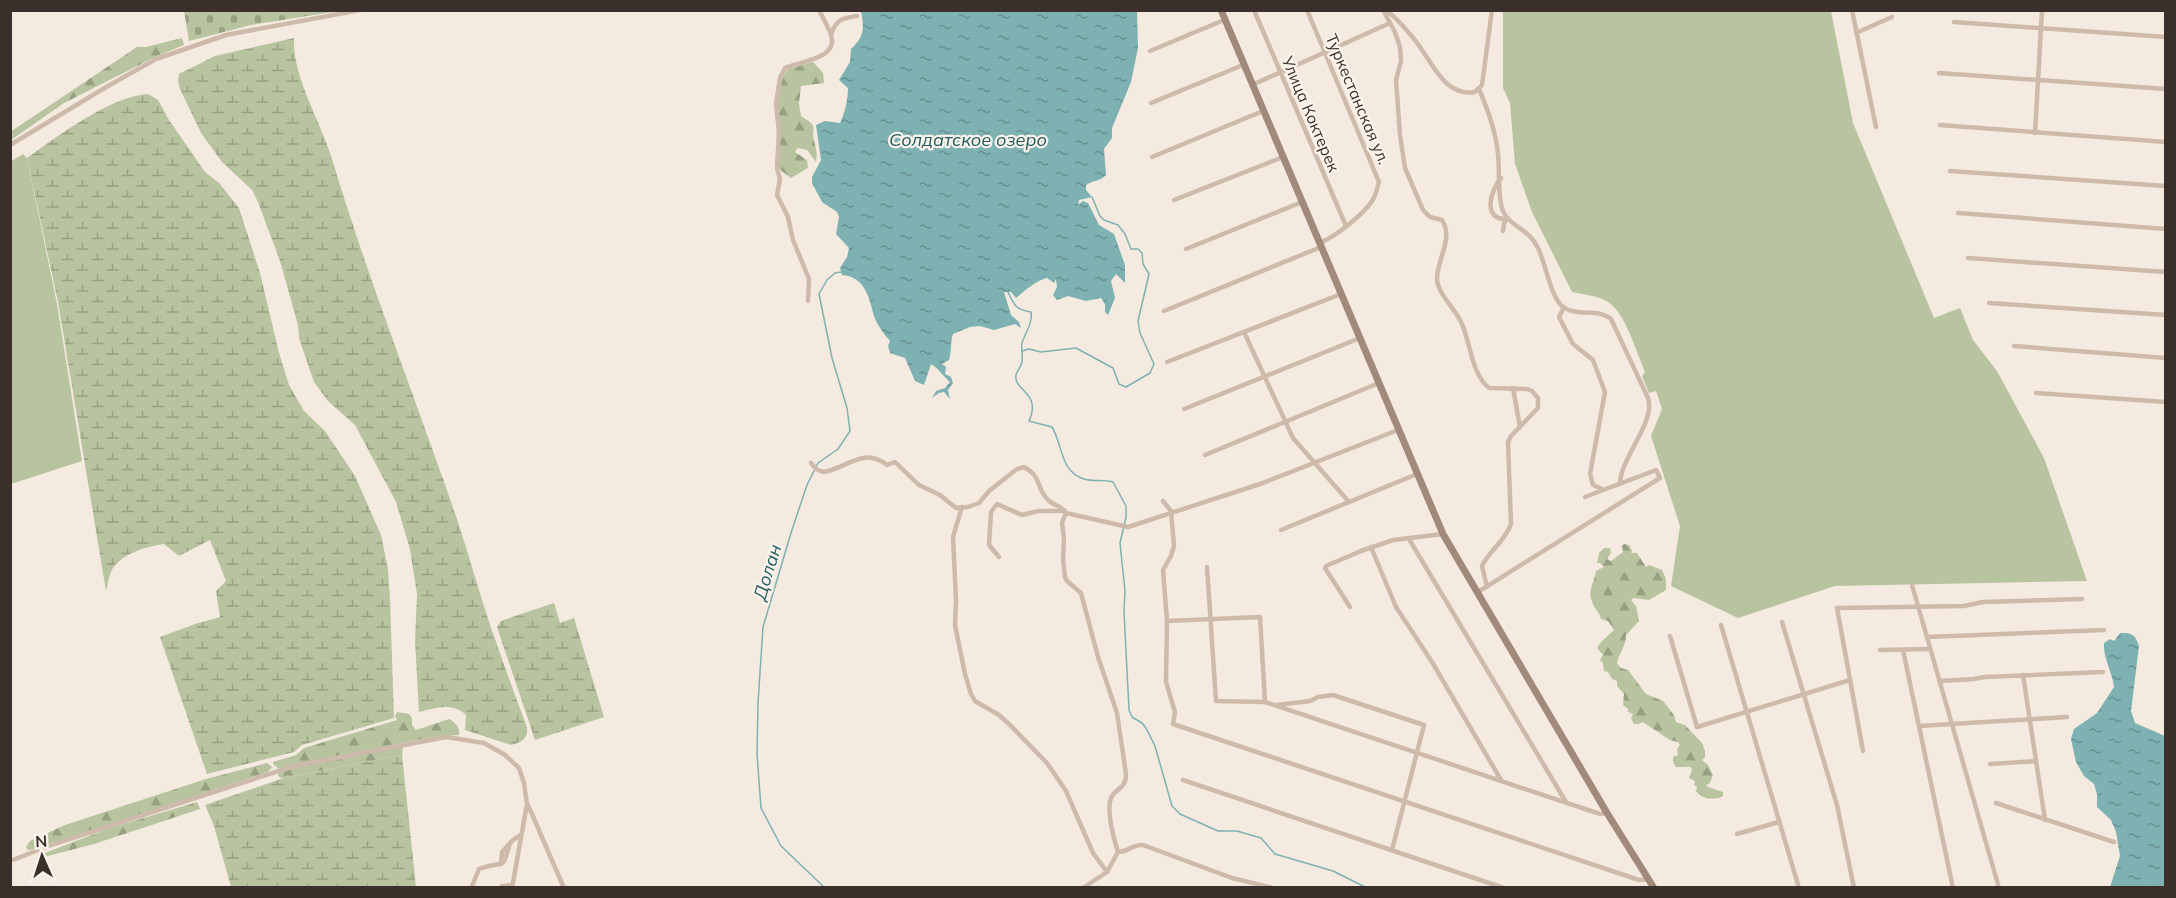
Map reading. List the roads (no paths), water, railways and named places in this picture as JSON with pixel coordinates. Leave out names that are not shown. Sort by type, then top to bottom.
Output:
[{"type":"main road","points":[[1221,10],[1443,534],[1607,813],[1654,888]]},
{"type":"street","points":[[10,145],[156,59],[236,33],[360,10]]},
{"type":"street","points":[[819,10],[831,34]]},
{"type":"street","name":"Улица Коктерек","points":[[1254,10],[1346,226]]},
{"type":"street","name":"Туркестанская ул.","points":[[1164,311],[1320,245],[1346,226],[1373,201],[1379,182],[1378,178],[1307,10]]},
{"type":"street","points":[[1384,10],[1400,47],[1401,61],[1396,80],[1405,168],[1423,210],[1430,217],[1442,220],[1445,226],[1446,240],[1438,271],[1438,283],[1462,324],[1482,382],[1489,388],[1533,391],[1538,398],[1538,408],[1511,436],[1508,445],[1511,524],[1482,566],[1487,587]]},
{"type":"street","points":[[1384,10],[1389,12],[1401,25],[1452,88],[1465,93],[1476,92],[1482,85],[1492,10]]},
{"type":"street","points":[[1852,10],[1876,127]]},
{"type":"street","points":[[2035,132],[2042,10]]},
{"type":"street","points":[[808,301],[809,279],[788,218],[777,195],[780,179],[777,168],[779,132],[776,104],[780,78],[785,69],[825,54],[831,44],[831,34],[836,23],[841,18],[857,16]]},
{"type":"street","points":[[1856,33],[1892,17]]},
{"type":"street","points":[[1150,51],[1224,20]]},
{"type":"street","points":[[1954,22],[2166,37]]},
{"type":"street","points":[[1252,85],[1390,23]]},
{"type":"street","points":[[1151,103],[1243,65]]},
{"type":"street","points":[[1939,73],[2166,89]]},
{"type":"street","points":[[1479,89],[1495,130],[1502,207],[1508,219]]},
{"type":"street","points":[[1152,157],[1263,111]]},
{"type":"street","points":[[1940,126],[2166,142]]},
{"type":"street","points":[[1174,200],[1283,157]]},
{"type":"street","points":[[1950,171],[2166,186]]},
{"type":"street","points":[[1501,178],[1492,195],[1490,208],[1499,218],[1508,219],[1524,229],[1535,243],[1556,297],[1564,307],[1570,310],[1603,314],[1611,319],[1621,336],[1650,402],[1646,418],[1625,463],[1620,483]]},
{"type":"street","points":[[1186,249],[1302,202]]},
{"type":"street","points":[[1958,213],[2166,229]]},
{"type":"street","points":[[1503,231],[1504,223],[1508,219]]},
{"type":"street","points":[[1968,258],[2166,272]]},
{"type":"street","points":[[1167,362],[1341,294]]},
{"type":"street","points":[[1989,303],[2166,315]]},
{"type":"street","points":[[1564,307],[1560,317],[1563,328],[1576,347],[1593,360],[1605,392],[1590,474],[1593,485],[1603,489]]},
{"type":"street","points":[[1244,332],[1293,438],[1349,502]]},
{"type":"street","points":[[1184,409],[1360,338]]},
{"type":"street","points":[[2014,346],[2166,358]]},
{"type":"street","points":[[1205,455],[1379,383]]},
{"type":"street","points":[[1513,388],[1520,426]]},
{"type":"street","points":[[2036,393],[2166,402]]},
{"type":"street","points":[[999,557],[989,545],[991,512],[997,504],[1022,515],[1038,511],[1066,512],[1125,527],[1260,484],[1398,430]]},
{"type":"street","points":[[811,463],[823,472],[864,458],[879,459],[887,465],[895,462],[919,485],[935,492],[956,507],[979,503],[1010,474],[1024,467],[1034,473],[1046,499],[1066,512]]},
{"type":"street","points":[[1478,592],[1660,478],[1656,470],[1585,497]]},
{"type":"street","points":[[1281,530],[1417,474]]},
{"type":"street","points":[[1163,501],[1171,514],[1174,546],[1163,570],[1167,621],[1166,681],[1175,712],[1173,724],[1639,880],[1649,879]]},
{"type":"street","points":[[962,507],[953,537],[955,625],[971,694],[975,701],[999,715],[1047,763],[1066,791],[1093,853],[1107,872]]},
{"type":"street","points":[[1066,512],[1062,523],[1065,577],[1082,593],[1098,657],[1117,713],[1126,780],[1114,794],[1110,803],[1110,816],[1118,852],[1107,872],[1083,888]]},
{"type":"street","points":[[1350,607],[1325,567],[1393,540],[1443,534]]},
{"type":"street","points":[[1408,539],[1566,802]]},
{"type":"street","points":[[1371,547],[1396,607],[1432,662],[1501,780]]},
{"type":"street","points":[[1206,567],[1216,701],[1264,702],[1275,705],[1600,814],[1607,813]]},
{"type":"street","points":[[1912,585],[1999,888]]},
{"type":"street","points":[[1863,751],[1837,608],[1964,606],[1983,602],[2082,599]]},
{"type":"street","points":[[1167,621],[1260,617],[1264,702]]},
{"type":"street","points":[[1782,622],[1837,805],[1854,888]]},
{"type":"street","points":[[1721,626],[1799,888]]},
{"type":"street","points":[[1927,637],[2104,630]]},
{"type":"street","points":[[1670,636],[1697,727],[1850,680]]},
{"type":"street","points":[[1880,650],[1930,649]]},
{"type":"street","points":[[1903,650],[1953,888]]},
{"type":"street","points":[[1940,681],[2103,672]]},
{"type":"street","points":[[2023,675],[2045,820]]},
{"type":"street","points":[[1275,705],[1310,701],[1318,697],[1333,695],[1424,725],[1392,850]]},
{"type":"street","points":[[1919,726],[2067,717]]},
{"type":"street","points":[[10,861],[54,844],[294,766],[446,736],[484,743],[505,755],[519,768],[527,804],[564,888]]},
{"type":"street","points":[[1990,764],[2036,761]]},
{"type":"street","points":[[1183,780],[1504,888]]},
{"type":"street","points":[[1996,803],[2114,842]]},
{"type":"street","points":[[502,886],[512,886],[527,804]]},
{"type":"street","points":[[1737,834],[1779,822]]},
{"type":"street","points":[[472,886],[479,869],[501,864],[501,853],[521,835]]},
{"type":"street","points":[[1118,852],[1125,852],[1135,845],[1143,845],[1232,878],[1273,888]]},
{"type":"water","name":"Солдатское озеро","points":[[861,11],[1137,11],[1138,48],[1131,82],[1112,128],[1112,138],[1104,149],[1106,175],[1086,185],[1086,190],[1092,197],[1079,200],[1078,205],[1083,201],[1088,203],[1099,225],[1114,234],[1125,265],[1125,283],[1116,274],[1111,281],[1115,298],[1108,315],[1101,298],[1086,301],[1068,296],[1057,300],[1053,295],[1057,287],[1056,279],[1054,283],[1047,278],[1039,281],[1016,298],[1011,292],[1004,292],[1011,315],[1019,322],[1021,328],[1015,324],[994,330],[980,326],[970,327],[953,334],[949,360],[942,364],[946,367],[945,374],[951,377],[953,383],[948,390],[950,399],[944,392],[932,398],[936,391],[945,388],[950,382],[934,366],[931,364],[924,385],[915,381],[905,358],[890,353],[888,346],[890,341],[877,323],[865,289],[856,280],[842,275],[840,268],[847,257],[849,248],[836,234],[839,217],[837,212],[822,202],[812,183],[812,177],[821,160],[816,125],[825,121],[840,123],[842,119],[848,88],[839,80],[850,62],[851,49],[861,36],[863,27]]},
{"type":"water","points":[[2120,633],[2132,635],[2139,646],[2131,711],[2135,723],[2165,736],[2165,887],[2110,887],[2120,856],[2116,832],[2111,820],[2097,807],[2094,784],[2084,776],[2076,762],[2071,739],[2074,729],[2097,713],[2114,687],[2104,643],[2110,639],[2114,641]]},
{"type":"waterway","points":[[1022,351],[1029,349],[1041,352],[1076,348],[1113,368],[1119,384],[1126,387],[1150,373],[1154,364],[1140,333],[1138,321],[1149,274],[1143,264],[1142,253],[1138,249],[1131,249],[1125,234],[1118,225],[1100,216],[1092,197]]},
{"type":"waterway","name":"Долан","points":[[816,467],[818,463],[838,449],[850,431],[847,408],[832,358],[819,294],[827,280],[835,273],[841,272]]},
{"type":"waterway","points":[[1008,292],[1016,306],[1031,312],[1030,324],[1022,343],[1022,362],[1016,375],[1016,380],[1032,404],[1029,421],[1052,427],[1070,470],[1084,479],[1113,482],[1126,506],[1120,543],[1125,591],[1129,710],[1132,717],[1146,728],[1155,746],[1172,806],[1180,814],[1218,831],[1237,831],[1261,838],[1275,854],[1333,871],[1367,888]]},
{"type":"waterway","name":"Долан","points":[[814,471],[791,533],[763,627],[757,754],[761,808],[781,846],[825,888]]}]
